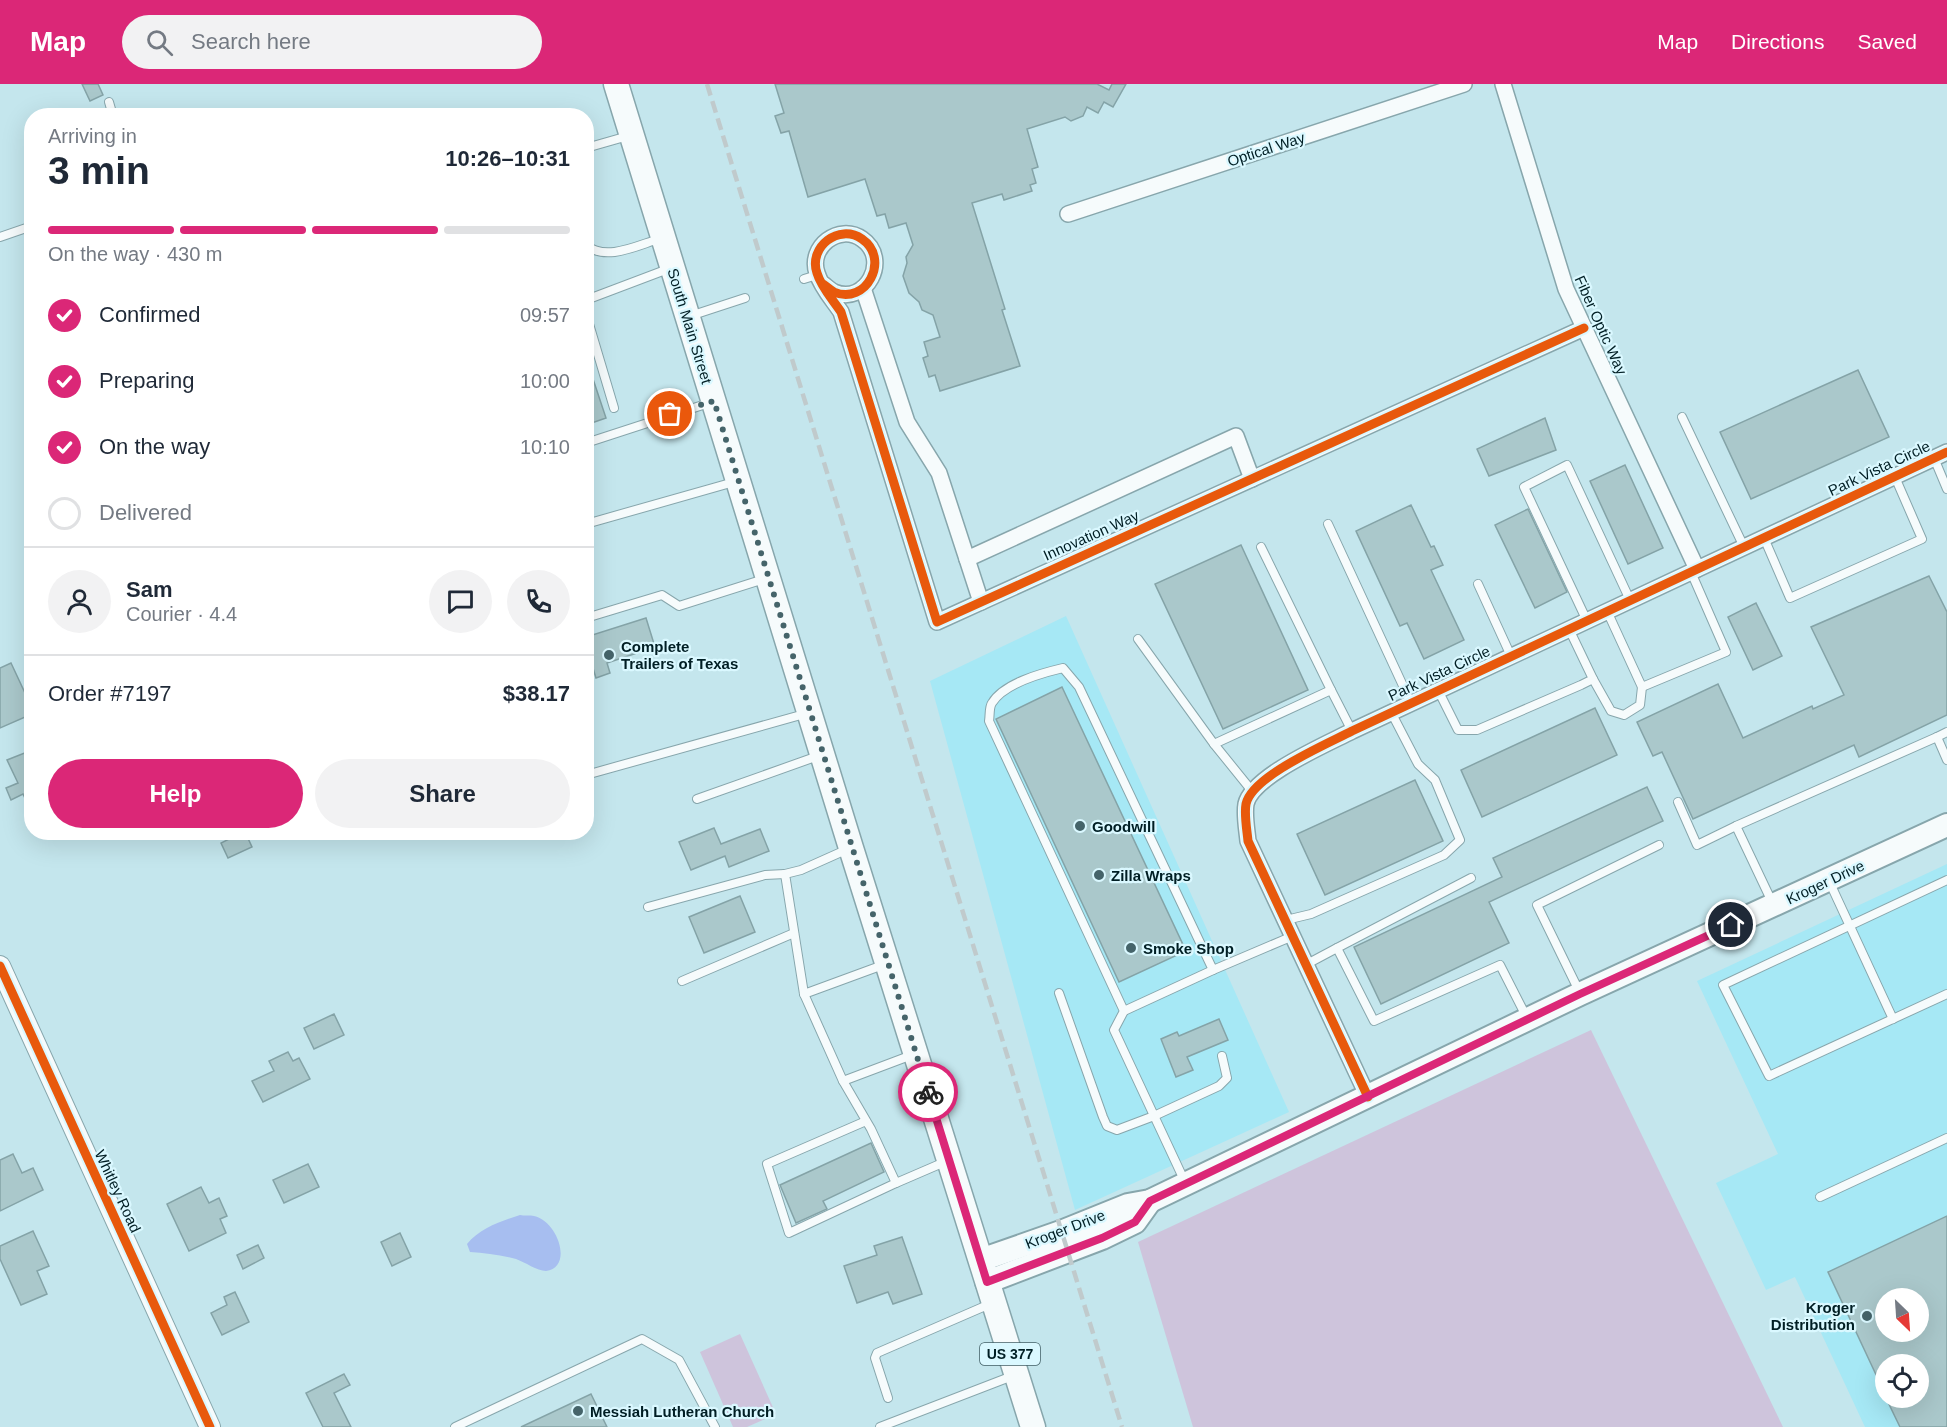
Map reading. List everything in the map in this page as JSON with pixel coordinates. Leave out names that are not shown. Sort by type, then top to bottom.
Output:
[{"type":"main road","name":"South Main Street","points":[[616,84],[851,848],[1033,1427]]},
{"type":"main road","name":"Kroger Drive","points":[[987,1281],[1102,1238],[1135,1222],[1150,1201],[1580,994],[1947,825]]},
{"type":"street","name":"Optical Way","points":[[1068,214],[1464,84]]},
{"type":"street","name":"Fiber Optic Way","points":[[1503,84],[1566,289],[1694,570]]},
{"type":"street","points":[[851,234],[867,242],[874,256],[874,271],[870,281],[863,288],[845,294],[835,292],[814,279],[816,255],[821,246],[831,237],[851,234]]},
{"type":"street","name":"Innovation Way","points":[[814,279],[841,312],[937,622],[1584,328]]},
{"type":"street","points":[[863,288],[907,422],[939,472],[981,602]]},
{"type":"street","name":"Innovation Way","points":[[967,558],[1236,436],[1252,479]]},
{"type":"street","name":"Park Vista Circle","points":[[1252,791],[1279,768],[1352,731],[1941,455]]},
{"type":"street","points":[[1252,791],[1246,804],[1248,841],[1368,1097]]},
{"type":"street","name":"Whitley Road","points":[[0,966],[210,1427]]},
{"type":"lane","points":[[109,102],[111,108]]},
{"type":"lane","points":[[594,146],[632,135]]},
{"type":"lane","points":[[0,237],[24,229]]},
{"type":"lane","points":[[594,250],[611,253],[663,237]]},
{"type":"lane","points":[[594,297],[673,268]]},
{"type":"lane","points":[[687,317],[745,298]]},
{"type":"lane","points":[[594,341],[614,408]]},
{"type":"lane","points":[[594,440],[714,401]]},
{"type":"lane","points":[[1682,417],[1744,547]]},
{"type":"lane","points":[[1941,455],[1947,489]]},
{"type":"lane","points":[[1587,621],[1524,487],[1567,465],[1630,600]]},
{"type":"lane","points":[[1764,538],[1790,598],[1922,539],[1895,477]]},
{"type":"lane","points":[[594,522],[738,480]]},
{"type":"lane","points":[[1328,524],[1411,703]]},
{"type":"lane","points":[[1261,547],[1352,731]]},
{"type":"lane","points":[[1642,687],[1726,652],[1694,570]]},
{"type":"lane","points":[[594,616],[662,595],[679,606],[768,578]]},
{"type":"lane","points":[[1478,584],[1511,656]]},
{"type":"lane","points":[[1569,629],[1611,711],[1624,716],[1640,705],[1642,687],[1607,611]]},
{"type":"lane","points":[[1138,639],[1214,744],[1252,791]]},
{"type":"lane","points":[[1124,1011],[989,721],[992,703],[1010,686],[1038,674],[1063,668],[1079,687],[1213,970]]},
{"type":"lane","points":[[1438,690],[1458,730],[1477,730],[1593,679]]},
{"type":"lane","points":[[1214,744],[1331,690]]},
{"type":"lane","points":[[1286,920],[1311,914],[1444,855],[1460,840],[1435,780],[1418,764],[1391,712]]},
{"type":"lane","points":[[594,773],[810,713]]},
{"type":"lane","points":[[1678,802],[1697,845],[1947,732]]},
{"type":"lane","points":[[1937,737],[1947,760]]},
{"type":"lane","points":[[697,799],[822,754]]},
{"type":"lane","points":[[1736,826],[1774,905]]},
{"type":"lane","points":[[1580,994],[1538,905],[1659,845]]},
{"type":"lane","points":[[648,907],[765,875],[801,870],[851,848]]},
{"type":"lane","points":[[785,874],[804,994],[843,1081],[866,1121],[896,1183]]},
{"type":"lane","points":[[1306,964],[1471,878]]},
{"type":"lane","points":[[1828,880],[1893,1019]]},
{"type":"lane","points":[[1947,880],[1723,985],[1769,1076],[1947,994]]},
{"type":"lane","points":[[682,981],[794,933]]},
{"type":"lane","points":[[1186,1184],[1114,1030],[1124,1011],[1293,936]]},
{"type":"lane","points":[[1337,948],[1374,1021],[1500,965],[1528,1020]]},
{"type":"lane","points":[[804,994],[888,963]]},
{"type":"lane","points":[[1059,993],[1107,1126],[1117,1130],[1154,1116],[1219,1086],[1227,1078],[1222,1056]]},
{"type":"lane","points":[[843,1081],[916,1054]]},
{"type":"lane","points":[[866,1121],[767,1164],[789,1233],[949,1160]]},
{"type":"lane","points":[[1820,1197],[1947,1138]]},
{"type":"lane","points":[[888,1398],[874,1358],[878,1353],[987,1281]]},
{"type":"lane","points":[[455,1427],[642,1339],[679,1360],[715,1427]]},
{"type":"lane","points":[[880,1427],[1016,1374]]},
{"type":"shaded area","points":[[1066,616],[1289,1112],[1075,1210],[930,681]]},
{"type":"shaded area","points":[[1947,864],[1947,1427],[1865,1427],[1795,1277],[1766,1290],[1716,1183],[1778,1154],[1697,981]]},
{"type":"shaded area","points":[[1591,1030],[1783,1427],[1193,1427],[1138,1242]]},
{"type":"shaded area","points":[[520,1215],[534,1216],[543,1220],[556,1235],[561,1254],[554,1268],[542,1271],[516,1259],[470,1252],[467,1244],[484,1229]]},
{"type":"shaded area","points":[[740,1334],[776,1414],[747,1427],[733,1427],[700,1352]]},
{"type":"building","points":[[82,84],[98,84],[103,95],[90,101]]},
{"type":"building","points":[[775,84],[1097,84],[1109,90],[1112,84],[1126,84],[1113,107],[1104,102],[1098,113],[1087,107],[1083,116],[1071,121],[1065,117],[1027,129],[1038,167],[1032,169],[1036,183],[1030,185],[1032,191],[1004,200],[1002,194],[972,203],[1020,366],[940,391],[935,375],[929,377],[923,358],[928,356],[924,342],[940,337],[933,315],[922,310],[919,302],[909,293],[903,276],[907,263],[906,257],[913,245],[906,223],[889,228],[885,214],[877,216],[865,179],[808,197],[789,131],[781,133],[775,116],[784,113]]},
{"type":"building","points":[[1858,370],[1889,437],[1751,499],[1720,432]]},
{"type":"building","points":[[594,382],[606,418],[594,422]]},
{"type":"building","points":[[1545,418],[1556,450],[1489,476],[1477,449]]},
{"type":"building","points":[[1625,465],[1663,548],[1628,564],[1590,481]]},
{"type":"building","points":[[1411,505],[1431,547],[1434,546],[1443,565],[1431,570],[1464,640],[1424,659],[1407,623],[1400,626],[1356,531]]},
{"type":"building","points":[[1528,509],[1567,592],[1535,608],[1495,525]]},
{"type":"building","points":[[1241,545],[1308,690],[1223,729],[1155,584]]},
{"type":"building","points":[[1929,576],[1947,612],[1947,715],[1859,757],[1854,745],[1693,819],[1662,752],[1653,756],[1637,722],[1718,684],[1743,738],[1812,706],[1813,709],[1844,695],[1811,627]]},
{"type":"building","points":[[1756,603],[1782,656],[1753,670],[1728,617]]},
{"type":"building","name":"Complete Trailers of Texas","points":[[646,618],[655,647],[607,663],[610,673],[596,678],[594,634]]},
{"type":"building","points":[[11,663],[24,691],[24,718],[0,728],[0,668]]},
{"type":"building","points":[[1062,687],[1186,951],[1119,982],[996,719]]},
{"type":"building","points":[[1595,708],[1617,755],[1482,817],[1461,770]]},
{"type":"building","points":[[24,753],[24,796],[23,794],[11,800],[6,788],[18,783],[7,760]]},
{"type":"building","points":[[1415,780],[1443,841],[1325,895],[1297,834]]},
{"type":"building","points":[[1647,787],[1663,821],[1489,902],[1509,943],[1381,1004],[1354,947],[1502,877],[1493,858]]},
{"type":"building","points":[[714,828],[721,844],[760,829],[769,851],[729,867],[725,856],[691,870],[679,842]]},
{"type":"building","points":[[227,840],[249,840],[252,847],[228,858],[221,843]]},
{"type":"building","points":[[740,896],[755,932],[704,953],[689,917]]},
{"type":"building","points":[[334,1014],[344,1035],[314,1049],[304,1028]]},
{"type":"building","points":[[1219,1019],[1228,1040],[1187,1057],[1193,1070],[1176,1077],[1161,1039],[1177,1032],[1179,1036]]},
{"type":"building","points":[[288,1052],[293,1061],[299,1058],[310,1079],[263,1102],[252,1081],[274,1071],[269,1061]]},
{"type":"building","points":[[871,1143],[884,1172],[823,1201],[827,1209],[796,1223],[780,1185]]},
{"type":"building","points":[[13,1154],[22,1173],[33,1168],[43,1190],[0,1211],[0,1160]]},
{"type":"building","points":[[308,1164],[319,1187],[284,1203],[273,1180]]},
{"type":"building","points":[[201,1187],[209,1203],[219,1198],[227,1216],[220,1219],[226,1233],[189,1251],[167,1204]]},
{"type":"building","name":"Kroger Distribution","points":[[1947,1216],[1947,1427],[1900,1427],[1891,1408],[1929,1408],[1929,1354],[1875,1354],[1875,1372],[1828,1272]]},
{"type":"building","points":[[33,1231],[49,1266],[37,1271],[47,1294],[21,1305],[0,1259],[0,1246]]},
{"type":"building","points":[[400,1233],[411,1257],[392,1266],[381,1242]]},
{"type":"building","points":[[902,1237],[922,1294],[893,1304],[888,1292],[857,1303],[844,1266],[877,1255],[874,1246]]},
{"type":"building","points":[[258,1245],[264,1258],[243,1269],[237,1255]]},
{"type":"building","points":[[235,1292],[249,1322],[222,1335],[211,1313],[227,1305],[224,1297]]},
{"type":"building","points":[[344,1374],[350,1385],[334,1393],[351,1427],[323,1427],[306,1393]]},
{"type":"building","name":"Messiah Lutheran Church","points":[[591,1394],[607,1427],[521,1427]]},
{"type":"railway","points":[[707,84],[1122,1427]]},
{"type":"cycle path","points":[[823,284],[834,292],[846,295],[865,287],[871,278],[874,258],[870,248],[862,239],[853,235],[835,236],[821,247],[815,263],[824,288],[841,312],[937,622],[1584,328]]},
{"type":"cycle path","points":[[1368,1097],[1248,841],[1245,808],[1251,793],[1276,772],[1309,752],[1947,452]]},
{"type":"cycle path","points":[[0,966],[210,1427]]},
{"type":"way so far","points":[[670,414],[714,401],[928,1092]]},
{"type":"place","name":"Complete Trailers of Texas","points":[[609,655]]},
{"type":"place","name":"Goodwill","points":[[1080,826]]},
{"type":"place","name":"Zilla Wraps","points":[[1099,875]]},
{"type":"place","name":"Smoke Shop","points":[[1131,948]]},
{"type":"place","name":"Kroger Distribution","points":[[1867,1316]]},
{"type":"place","name":"Messiah Lutheran Church","points":[[578,1411]]},
{"type":"route","points":[[928,1092],[987,1282],[1102,1238],[1135,1222],[1150,1201],[1580,994],[1731,925]]}]
